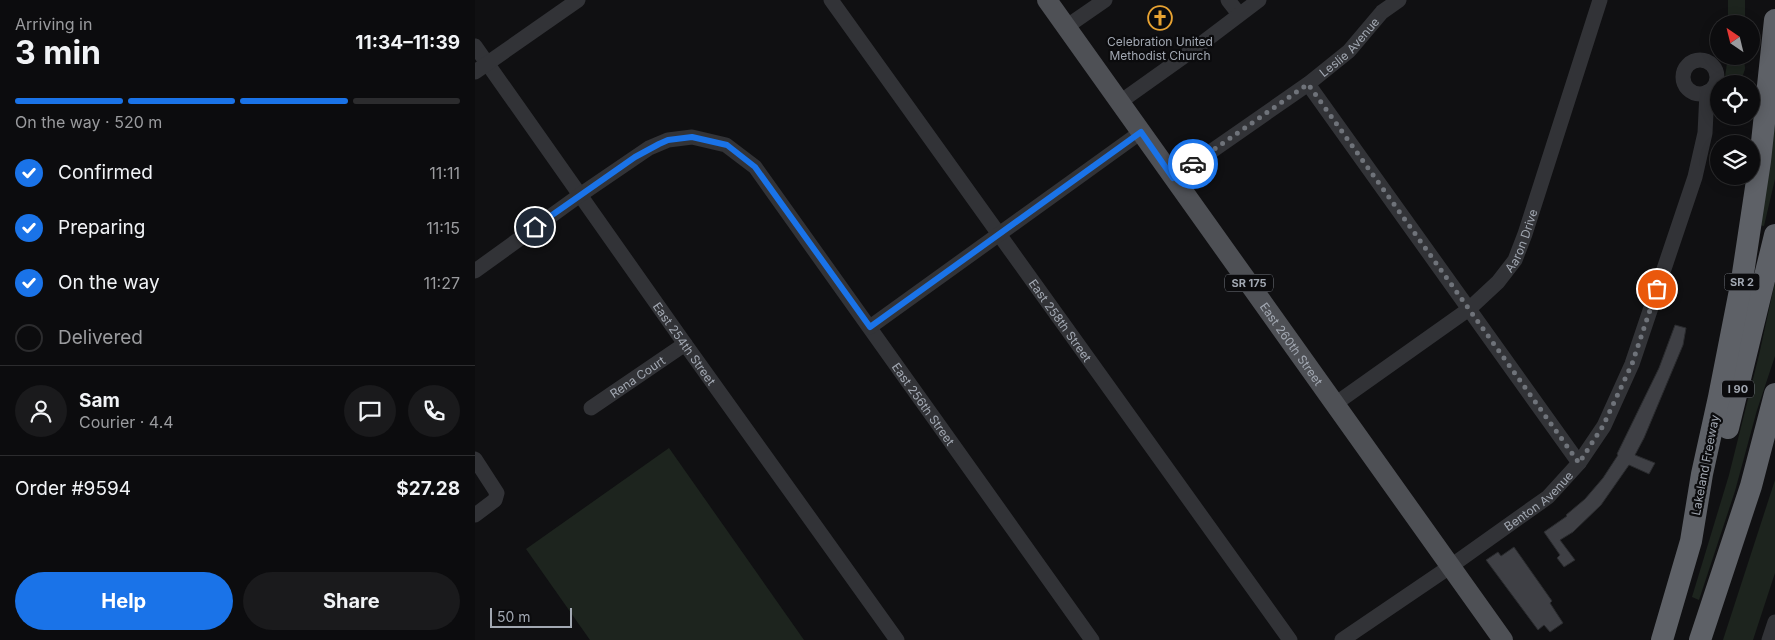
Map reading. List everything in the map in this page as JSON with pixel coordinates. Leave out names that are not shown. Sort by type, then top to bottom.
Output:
[{"type":"highway","name":"Lakeland Freeway","points":[[1662,640],[1691,541],[1702,474],[1729,348],[1749,241],[1762,145],[1775,20]]},
{"type":"highway","name":"I 90","points":[[1691,541],[1715,475],[1745,361],[1775,234]]},
{"type":"highway","points":[[1700,640],[1751,486],[1775,394]]},
{"type":"highway","points":[[1751,486],[1775,428]]},
{"type":"main road","name":"East 260th Street","points":[[1047,0],[1503,640]]},
{"type":"street","points":[[481,67],[578,0]]},
{"type":"street","name":"East 258th Street","points":[[831,0],[1000,233],[1290,640]]},
{"type":"street","points":[[1066,27],[1105,0]]},
{"type":"street","points":[[1229,0],[1239,14]]},
{"type":"street","points":[[1120,102],[1259,0]]},
{"type":"street","name":"Leslie Avenue","points":[[1173,178],[1308,84],[1349,51],[1382,12],[1399,0]]},
{"type":"street","name":"Aaron Drive","points":[[1335,404],[1469,310],[1497,282],[1515,260],[1600,0]]},
{"type":"street","name":"East 254th Street","points":[[475,46],[481,67],[580,195],[897,640]]},
{"type":"street","points":[[1308,84],[1579,463]]},
{"type":"street","name":"Benton Avenue","points":[[1342,640],[1548,497],[1579,463],[1603,426],[1635,355],[1695,177],[1705,133],[1707,92]]},
{"type":"street","points":[[870,327],[1141,132]]},
{"type":"street","name":"East 256th Street","points":[[475,271],[649,148],[668,140],[692,137],[727,145],[755,167],[1092,640]]},
{"type":"street","name":"Rena Court","points":[[591,408],[685,344]]},
{"type":"street","points":[[475,459],[497,493],[495,500],[475,515]]},
{"type":"street","points":[[1769,640],[1775,622]]},
{"type":"shaded area","points":[[1728,0],[1745,0],[1745,15],[1728,15]]},
{"type":"shaded area","points":[[1727,65],[1745,65],[1743,75],[1725,75]]},
{"type":"shaded area","points":[[1775,106],[1775,179],[1764,226],[1759,225]]},
{"type":"shaded area","points":[[1775,282],[1775,356],[1757,410],[1735,491],[1699,600],[1692,597],[1729,475]]},
{"type":"shaded area","points":[[669,448],[804,640],[590,640],[526,549]]},
{"type":"shaded area","points":[[1775,480],[1775,573],[1753,640],[1723,640]]},
{"type":"building","points":[[1675,325],[1686,328],[1683,345],[1635,455],[1655,463],[1649,474],[1629,465],[1601,505],[1573,532],[1560,540],[1575,560],[1564,567],[1557,558],[1560,555],[1544,532],[1567,516],[1585,499],[1603,478],[1618,455],[1659,368]]},
{"type":"building","points":[[1514,547],[1552,601],[1550,603],[1563,623],[1550,632],[1544,625],[1538,630],[1486,560],[1498,552],[1501,556]]},
{"type":"way so far","points":[[1193,164],[1308,84],[1579,463],[1603,426],[1632,364],[1657,289]]},
{"type":"place","name":"Celebration United Methodist Church","points":[[1160,18]]},
{"type":"route","points":[[535,227],[649,148],[668,140],[692,137],[727,145],[755,167],[870,327],[1141,132],[1173,178],[1193,164]]}]
